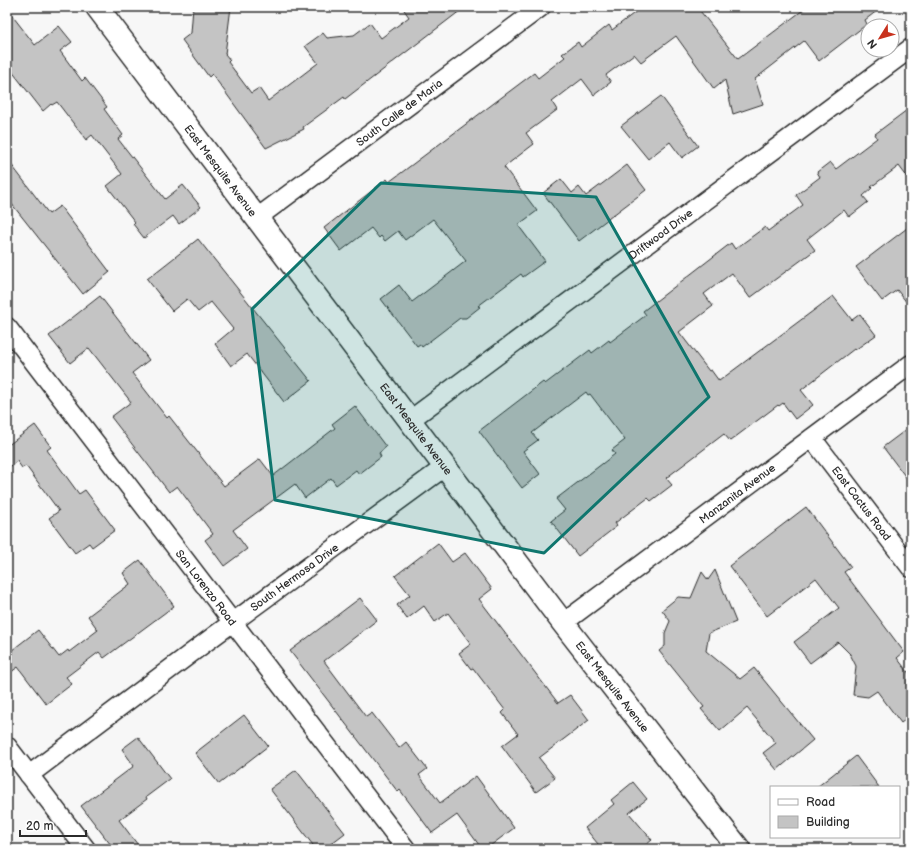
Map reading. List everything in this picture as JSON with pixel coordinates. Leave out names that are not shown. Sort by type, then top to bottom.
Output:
[{"type":"street","name":"East Mesquite Avenue","points":[[97,7],[446,466],[563,623],[739,849]]},
{"type":"street","name":"South Calle de Maria","points":[[257,218],[541,7]]},
{"type":"street","name":"Driftwood Drive","points":[[410,420],[911,48]]},
{"type":"street","name":"San Lorenzo Road","points":[[7,327],[406,849]]},
{"type":"street","name":"Manzanita Avenue","points":[[563,623],[911,364]]},
{"type":"street","name":"East Cactus Road","points":[[812,438],[911,568]]},
{"type":"street","name":"South Hermosa Drive","points":[[29,775],[233,622],[446,466]]},
{"type":"street","points":[[7,746],[86,849]]},
{"type":"highlighted area","points":[[381,183],[596,197],[709,397],[544,553],[275,500],[252,309]]},
{"type":"building","points":[[193,7],[231,7],[225,54],[230,60],[228,62],[251,93],[259,88],[268,101],[318,63],[305,46],[323,33],[327,38],[354,35],[370,23],[381,38],[409,17],[402,7],[465,7],[345,99],[344,97],[303,127],[304,129],[266,148],[212,74],[209,77],[182,40],[191,33]]},
{"type":"building","points":[[642,7],[697,7],[738,59],[807,7],[882,7],[868,18],[860,18],[860,29],[819,61],[804,41],[755,79],[763,104],[733,114],[725,80],[714,89],[676,36],[641,62],[634,54],[606,75],[611,82],[594,95],[582,79],[552,102],[557,110],[526,133],[534,144],[504,167],[537,211],[518,225],[545,261],[523,277],[521,274],[478,306],[480,307],[466,318],[460,318],[422,347],[420,344],[417,346],[381,299],[399,285],[412,302],[466,261],[433,219],[405,240],[398,231],[385,241],[381,236],[379,238],[371,228],[341,251],[324,228],[387,179],[389,182],[534,73],[538,78],[565,57],[562,54],[578,42],[581,47],[609,25],[612,30]]},
{"type":"building","points":[[7,9],[35,45],[59,26],[72,42],[60,51],[82,81],[85,78],[107,107],[104,109],[123,135],[118,139],[165,199],[183,185],[201,207],[179,224],[173,216],[144,238],[133,224],[135,222],[107,186],[122,174],[92,135],[86,140],[57,102],[52,105],[51,104],[43,111],[7,65]]},
{"type":"building","points":[[661,96],[698,146],[682,158],[670,142],[648,159],[621,126]]},
{"type":"building","points":[[911,107],[911,182],[899,166],[871,187],[872,188],[863,196],[868,202],[849,217],[844,210],[807,239],[815,250],[750,298],[732,273],[704,294],[713,306],[679,332],[709,371],[711,370],[719,381],[833,296],[852,320],[860,314],[876,335],[855,350],[854,349],[801,390],[813,405],[795,419],[783,403],[779,406],[778,405],[730,441],[724,434],[666,478],[672,485],[651,501],[648,498],[615,523],[617,526],[578,556],[551,521],[565,510],[556,499],[615,454],[612,450],[625,440],[590,394],[588,395],[586,392],[532,433],[538,440],[523,451],[540,474],[522,488],[479,431],[543,382],[545,384],[590,350],[592,353],[609,340],[610,342],[646,315],[643,311],[731,243],[735,249],[765,227],[768,231],[803,205],[796,195],[820,177],[817,172],[830,162],[836,169],[877,138],[875,134]]},
{"type":"building","points":[[7,159],[49,214],[60,206],[110,272],[83,294],[7,198]]},
{"type":"building","points":[[627,165],[646,190],[579,241],[543,193],[561,179],[572,193],[579,187],[586,196]]},
{"type":"building","points":[[911,225],[911,308],[897,290],[882,301],[856,267]]},
{"type":"building","points":[[198,239],[311,381],[284,402],[247,354],[231,366],[215,344],[233,329],[211,302],[198,312],[187,299],[172,311],[147,279]]},
{"type":"building","points":[[100,296],[149,360],[132,373],[167,418],[169,416],[224,486],[260,459],[273,476],[335,428],[332,424],[355,406],[386,447],[379,453],[381,457],[359,474],[356,470],[336,485],[331,478],[305,498],[295,484],[233,530],[247,549],[224,566],[205,540],[213,534],[177,486],[169,492],[111,417],[131,402],[89,348],[70,363],[49,336]]},
{"type":"building","points":[[35,425],[51,447],[47,450],[79,494],[85,490],[115,530],[92,547],[89,543],[75,553],[49,518],[59,511],[26,466],[22,468],[17,461],[7,469],[7,446]]},
{"type":"building","points":[[911,426],[911,484],[883,447]]},
{"type":"building","points":[[806,507],[851,567],[844,572],[904,652],[897,658],[911,676],[911,715],[901,723],[877,691],[868,697],[853,695],[856,666],[850,654],[838,642],[810,663],[794,642],[839,608],[816,578],[767,616],[729,566]]},
{"type":"building","points":[[438,543],[452,562],[465,553],[492,589],[479,599],[558,703],[570,695],[589,720],[539,758],[555,778],[536,792],[502,746],[518,734],[502,713],[505,710],[473,668],[471,669],[459,653],[471,644],[448,613],[435,622],[424,606],[407,619],[397,605],[410,595],[395,576]]},
{"type":"building","points":[[140,560],[174,606],[104,658],[99,652],[66,677],[72,684],[46,704],[18,667],[7,675],[7,654],[38,630],[59,657],[68,650],[69,652],[98,630],[88,616],[130,584],[123,573]]},
{"type":"building","points":[[715,570],[736,622],[709,633],[706,651],[740,679],[754,668],[813,740],[777,770],[763,753],[776,743],[747,708],[720,731],[701,709],[704,707],[659,651],[665,646],[665,633],[670,621],[662,610],[678,597],[691,598],[702,572],[708,580]]},
{"type":"building","points":[[360,598],[377,620],[324,661],[366,717],[372,713],[399,748],[406,742],[427,769],[419,775],[440,803],[476,776],[514,828],[486,849],[482,849],[457,815],[432,833],[400,790],[398,792],[290,651]]},
{"type":"building","points":[[244,715],[268,746],[219,784],[195,753]]},
{"type":"building","points":[[138,737],[170,779],[119,820],[141,849],[114,849],[81,806],[134,766],[122,749]]},
{"type":"building","points":[[856,756],[878,786],[818,786]]},
{"type":"building","points":[[296,770],[345,833],[324,849],[316,849],[270,789]]},
{"type":"building","points":[[633,782],[647,799],[629,813],[652,840],[641,849],[602,849],[585,828],[614,804],[611,800]]}]
